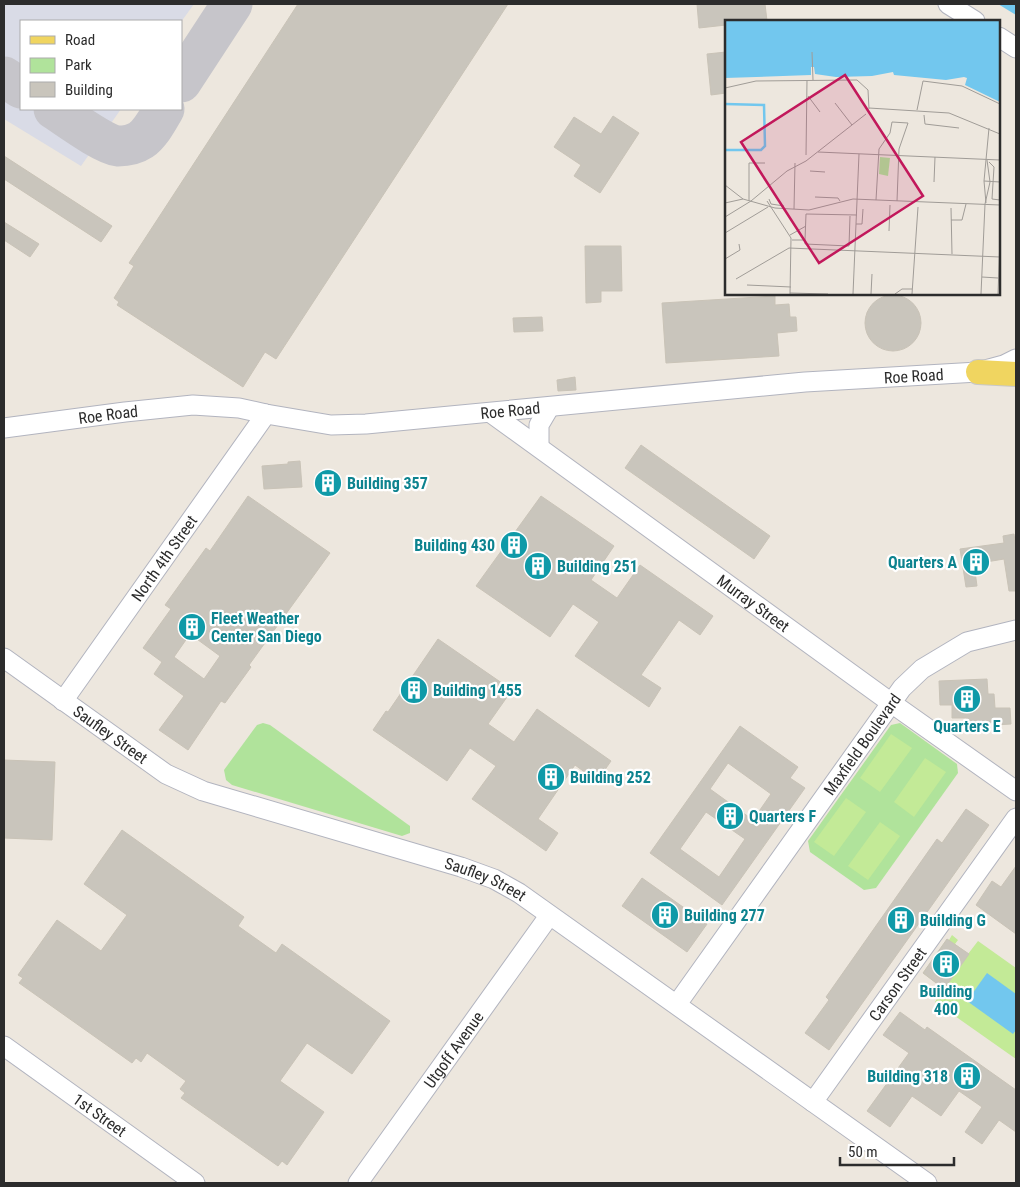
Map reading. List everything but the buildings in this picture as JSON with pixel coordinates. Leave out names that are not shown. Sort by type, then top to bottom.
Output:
[{"type":"main road","points":[[978,372],[1016,374]]},
{"type":"street","points":[[948,4],[973,20]]},
{"type":"street","points":[[1000,38],[1016,48]]},
{"type":"street","name":"Roe Road","points":[[4,428],[193,405],[239,408],[331,425],[366,424],[549,408],[805,382],[978,372],[1004,365],[1016,359]]},
{"type":"street","points":[[538,446],[539,425],[549,408]]},
{"type":"street","name":"Murray Street","points":[[492,413],[890,702],[1016,791]]},
{"type":"street","name":"North 4th Street","points":[[63,701],[266,414]]},
{"type":"street","name":"Maxfield Boulevard","points":[[677,1004],[890,702],[902,688],[922,669],[951,650],[967,642],[1016,630]]},
{"type":"street","name":"Saufley Street","points":[[4,658],[166,774],[203,791],[461,867],[494,879],[520,893],[549,916],[677,1004],[927,1183]]},
{"type":"street","name":"Carson Street","points":[[813,1102],[1016,818]]},
{"type":"street","name":"Utgoff Avenue","points":[[358,1183],[549,916]]},
{"type":"street","name":"1st Street","points":[[4,1046],[195,1183]]},
{"type":"shaded area","points":[[4,4],[194,4],[182,21],[20,20],[20,110],[120,110],[81,166],[4,119]]},
{"type":"green space","points":[[263,723],[270,725],[410,826],[410,833],[402,836],[232,785],[226,780],[224,770],[257,725]]},
{"type":"green space","points":[[900,723],[957,764],[958,773],[876,888],[864,890],[810,852],[808,841],[891,725]]},
{"type":"green space","points":[[891,734],[912,748],[880,792],[860,778]]},
{"type":"green space","points":[[925,758],[946,772],[914,817],[894,802]]},
{"type":"green space","points":[[846,798],[866,812],[834,856],[814,842]]},
{"type":"green space","points":[[880,822],[900,836],[868,880],[848,866]]},
{"type":"green space","points":[[952,935],[958,940],[955,944],[968,954],[978,941],[1016,968],[1016,1059],[935,1002],[944,989],[923,973],[947,939],[949,940]]},
{"type":"water","points":[[998,4],[1016,4],[1016,15]]},
{"type":"water","points":[[987,973],[1016,994],[1016,1030],[1013,1034],[967,1001]]},
{"type":"taxiway","points":[[182,80],[232,4]]},
{"type":"taxiway","points":[[4,77],[20,87]]},
{"type":"taxiway","points":[[56,110],[95,136],[118,146],[136,143],[145,137],[163,110]]},
{"type":"place","name":"Building 357","points":[[328,483]]},
{"type":"place","name":"Building 430","points":[[514,545]]},
{"type":"place","name":"Quarters A","points":[[976,562]]},
{"type":"place","name":"Building 251","points":[[538,566]]},
{"type":"place","name":"Fleet Weather Center San Diego","points":[[192,627]]},
{"type":"place","name":"Building 1455","points":[[414,690]]},
{"type":"place","name":"Quarters E","points":[[967,699]]},
{"type":"place","name":"Building 252","points":[[551,777]]},
{"type":"place","name":"Quarters F","points":[[730,816]]},
{"type":"place","name":"Building 277","points":[[665,915]]},
{"type":"place","name":"Building G","points":[[901,920]]},
{"type":"place","name":"Building 400","points":[[946,964]]},
{"type":"place","name":"Building 318","points":[[967,1076]]}]
